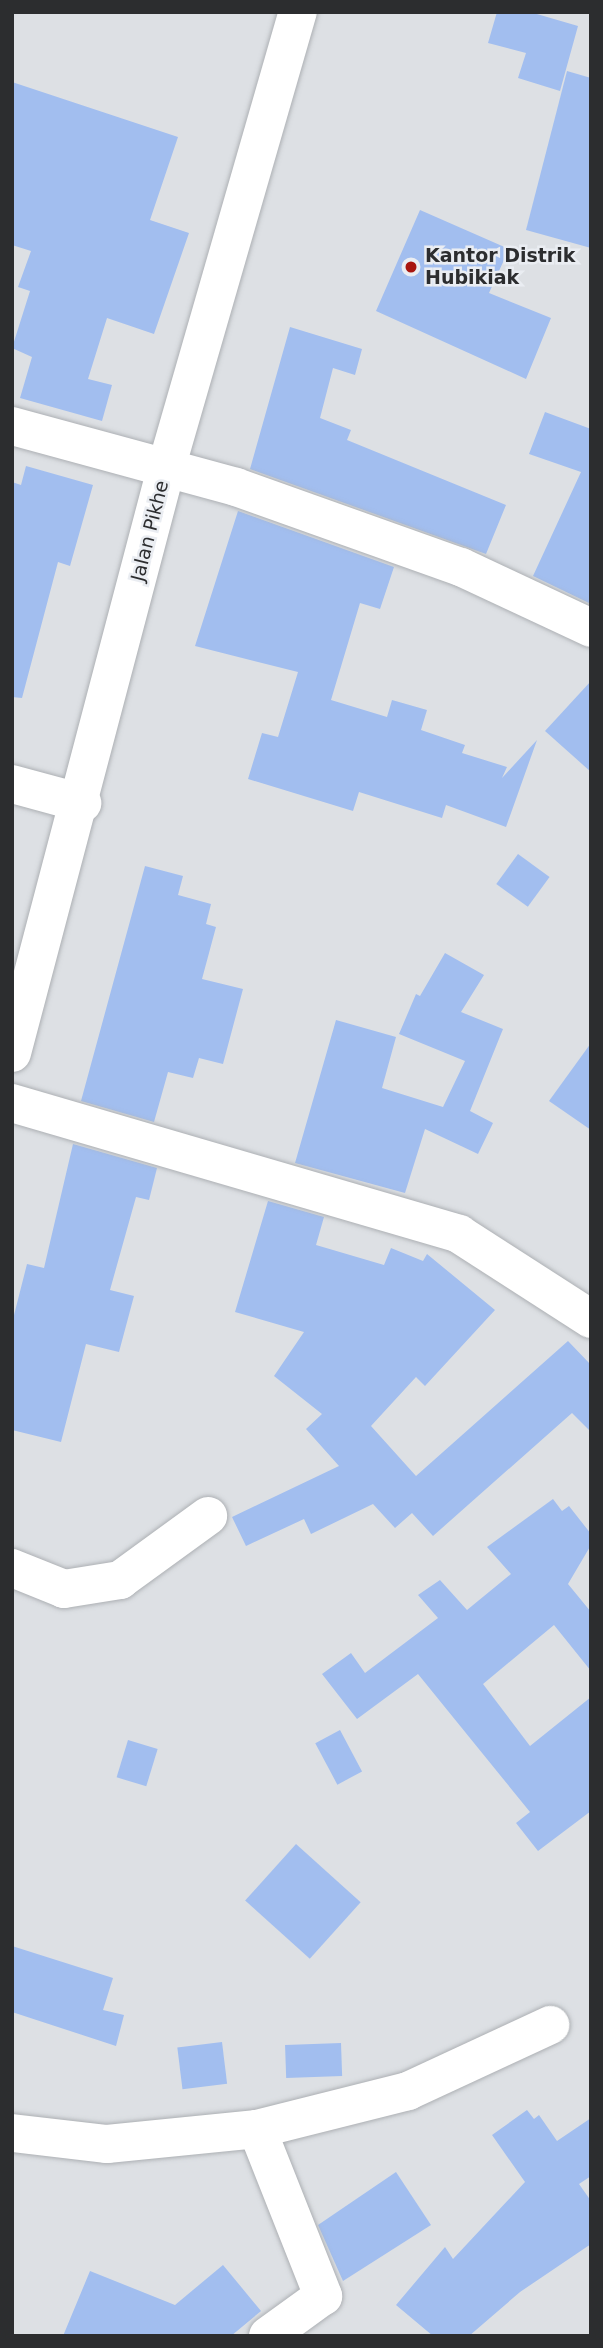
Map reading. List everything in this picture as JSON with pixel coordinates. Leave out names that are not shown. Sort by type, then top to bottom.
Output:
[{"type":"main road","name":"Jalan Pikhe","points":[[12,1053],[82,803],[167,465],[298,12]]},
{"type":"main road","points":[[12,426],[167,465],[461,567],[591,628]]},
{"type":"main road","points":[[12,784],[82,803]]},
{"type":"main road","points":[[12,1103],[458,1234],[591,1320]]},
{"type":"main road","points":[[12,1568],[64,1588],[120,1580],[208,1516]]},
{"type":"main road","points":[[12,2133],[107,2144],[257,2129],[408,2091],[550,2025]]},
{"type":"main road","points":[[257,2129],[323,2296],[268,2336]]},
{"type":"building","points":[[497,12],[530,12],[578,26],[560,91],[518,78],[526,53],[488,43]]},
{"type":"building","points":[[567,71],[591,78],[591,248],[526,230]]},
{"type":"building","points":[[12,82],[178,137],[150,220],[189,233],[154,334],[107,318],[88,379],[112,385],[102,421],[20,398],[32,357],[12,348],[30,291],[18,287],[31,251],[12,245]]},
{"type":"building","points":[[420,210],[509,249],[489,293],[551,318],[526,379],[376,311]]},
{"type":"building","points":[[290,327],[362,349],[355,375],[333,368],[320,418],[351,430],[347,440],[506,505],[486,554],[250,469]]},
{"type":"building","points":[[545,412],[591,429],[591,604],[533,576],[581,472],[529,454]]},
{"type":"building","points":[[26,466],[93,485],[70,566],[58,562],[22,698],[12,697],[12,482],[21,485]]},
{"type":"building","points":[[238,511],[394,567],[380,609],[360,603],[331,700],[387,717],[392,700],[427,710],[421,730],[465,745],[462,753],[507,767],[502,778],[537,740],[506,827],[446,805],[442,818],[359,792],[353,811],[248,779],[262,733],[278,737],[298,672],[195,646]]},
{"type":"building","points":[[591,681],[591,772],[545,731]]},
{"type":"building","points":[[518,854],[550,877],[528,907],[496,884]]},
{"type":"building","points":[[145,866],[183,876],[178,895],[211,904],[206,924],[216,927],[202,979],[243,989],[223,1064],[199,1058],[193,1078],[168,1072],[154,1122],[81,1101]]},
{"type":"building","points":[[445,953],[484,975],[461,1012],[503,1029],[470,1111],[493,1123],[478,1154],[425,1129],[405,1193],[295,1163],[336,1020],[396,1037],[382,1088],[443,1107],[465,1061],[399,1034],[416,994],[420,996]]},
{"type":"building","points":[[591,1043],[591,1130],[549,1101]]},
{"type":"building","points":[[73,1144],[157,1168],[149,1200],[136,1197],[110,1290],[134,1296],[119,1352],[86,1344],[61,1442],[12,1430],[12,1323],[27,1264],[44,1268]]},
{"type":"building","points":[[268,1201],[324,1217],[316,1245],[384,1265],[391,1248],[423,1261],[427,1254],[495,1310],[425,1386],[416,1377],[371,1426],[416,1476],[568,1341],[591,1365],[591,1432],[572,1413],[433,1536],[412,1513],[395,1528],[373,1504],[311,1534],[304,1519],[246,1546],[232,1517],[339,1466],[306,1429],[322,1414],[274,1376],[304,1332],[235,1312]]},
{"type":"building","points":[[553,1499],[562,1511],[569,1506],[591,1534],[591,1545],[568,1584],[591,1612],[591,1671],[554,1625],[483,1684],[530,1746],[591,1697],[591,1811],[538,1851],[516,1823],[530,1812],[418,1674],[357,1719],[322,1674],[351,1653],[365,1673],[438,1618],[418,1595],[440,1580],[467,1610],[511,1574],[487,1547]]},
{"type":"building","points":[[340,1730],[362,1771],[337,1785],[315,1743]]},
{"type":"building","points":[[128,1740],[158,1749],[146,1786],[117,1777]]},
{"type":"building","points":[[296,1844],[361,1902],[310,1959],[245,1900]]},
{"type":"building","points":[[12,1946],[113,1978],[103,2010],[124,2015],[116,2046],[12,2012]]},
{"type":"building","points":[[222,2042],[227,2084],[182,2089],[177,2047]]},
{"type":"building","points":[[341,2043],[342,2076],[286,2078],[285,2045]]},
{"type":"building","points":[[527,2110],[534,2119],[539,2115],[557,2141],[591,2118],[591,2176],[579,2184],[591,2201],[591,2244],[520,2292],[469,2336],[433,2336],[396,2305],[445,2247],[453,2259],[525,2182],[492,2135]]},
{"type":"building","points":[[396,2172],[431,2225],[343,2281],[318,2225]]},
{"type":"building","points":[[223,2265],[261,2311],[231,2336],[63,2336],[90,2271],[175,2305]]},
{"type":"place","name":"Kantor Distrik Hubikiak","points":[[411,267]]}]
